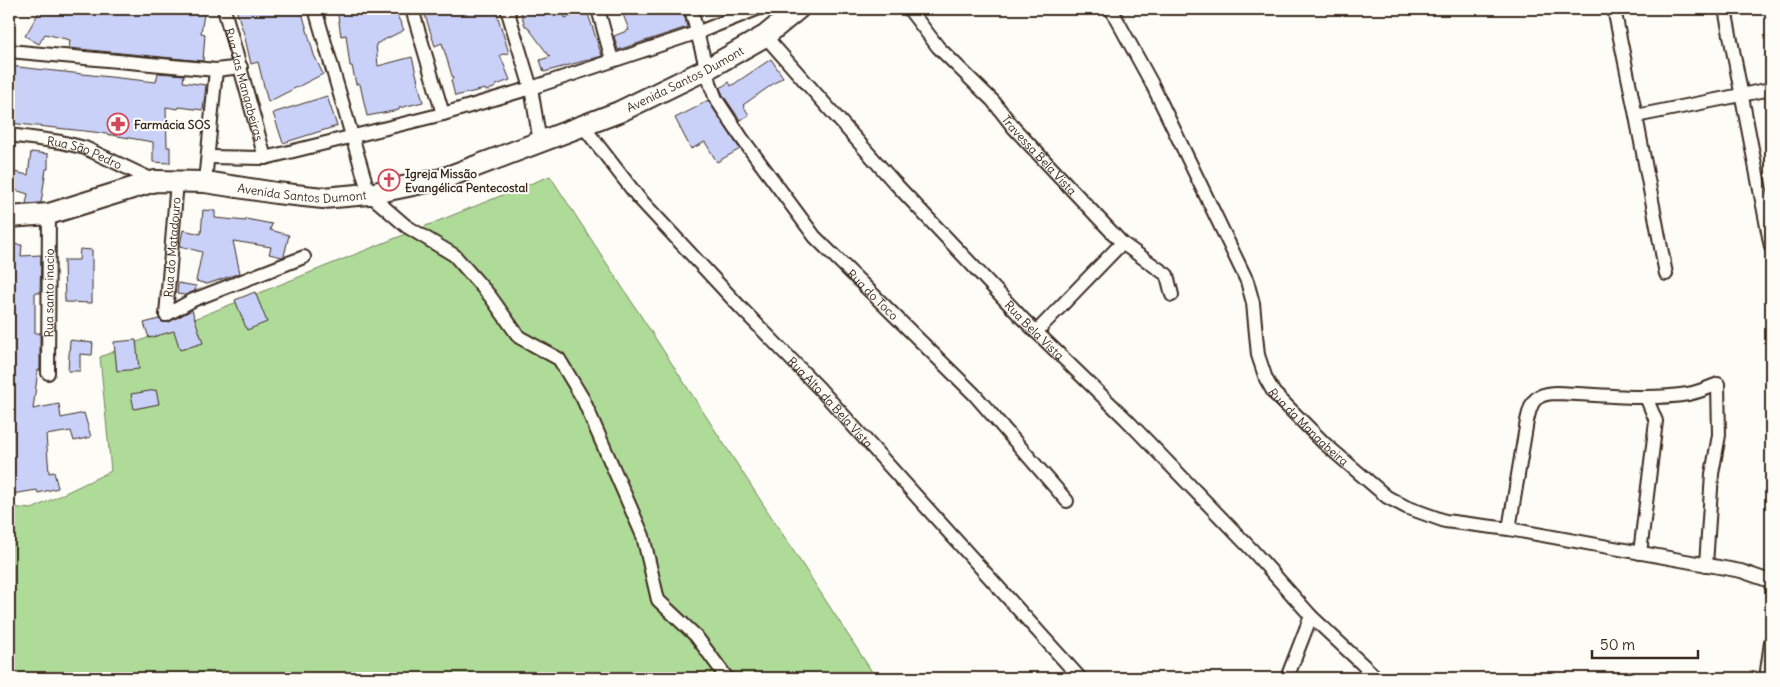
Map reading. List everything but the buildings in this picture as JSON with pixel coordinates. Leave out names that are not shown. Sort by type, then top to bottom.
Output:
[{"type":"main road","name":"Avenida Santos Dumont","points":[[9,217],[49,214],[155,181],[205,182],[323,198],[369,194],[442,180],[619,112],[707,69],[765,36],[797,9]]},
{"type":"street","name":"Rua das Mangabeiras","points":[[224,9],[265,158]]},
{"type":"street","points":[[315,9],[369,194],[406,226],[454,255],[490,296],[519,337],[558,359],[583,399],[643,536],[658,600],[696,636],[728,678]]},
{"type":"street","points":[[412,9],[443,114]]},
{"type":"street","points":[[508,9],[531,88],[540,142]]},
{"type":"street","points":[[598,9],[612,60]]},
{"type":"street","name":"Rua do Toco","points":[[692,9],[714,92],[727,116],[815,237],[974,394],[1067,501]]},
{"type":"street","points":[[208,157],[265,158],[443,114],[531,88],[699,32],[757,9]]},
{"type":"street","name":"Travessa Bela Vista","points":[[909,9],[938,47],[992,101],[1014,128],[1122,243],[1166,275],[1172,296]]},
{"type":"street","name":"Rua da Mangabeira","points":[[1111,9],[1152,84],[1247,281],[1253,303],[1258,355],[1266,379],[1274,394],[1324,443],[1387,498],[1445,521],[1509,529],[1742,571],[1767,580],[1771,584]]},
{"type":"street","points":[[1614,9],[1666,274]]},
{"type":"street","points":[[1725,9],[1771,247]]},
{"type":"street","name":"Rua Bela Vista","points":[[765,36],[894,181],[1036,332],[1126,419],[1253,550],[1311,616],[1377,678]]},
{"type":"street","points":[[9,51],[216,70],[241,67]]},
{"type":"street","points":[[205,182],[216,70]]},
{"type":"street","points":[[1636,116],[1771,89]]},
{"type":"street","name":"Rua Alto da Bela Vista","points":[[583,126],[638,197],[741,308],[820,388],[1080,678]]},
{"type":"street","name":"Rua São Pedro","points":[[9,135],[61,142],[85,148],[155,181]]},
{"type":"street","name":"Rua do Matadouro","points":[[177,181],[166,315],[193,300],[304,257]]},
{"type":"street","name":"Rua santo inacio","points":[[48,373],[49,214]]},
{"type":"street","points":[[1036,332],[1122,243]]},
{"type":"street","points":[[1509,529],[1527,421],[1529,411],[1535,399],[1544,393],[1646,397],[1690,394],[1718,384],[1719,435],[1712,474],[1706,565]]},
{"type":"street","points":[[1640,553],[1656,421],[1646,397]]},
{"type":"street","points":[[1287,678],[1311,616]]},
{"type":"street","points":[[1766,678],[1771,642]]},
{"type":"green space","points":[[550,176],[876,678],[9,678],[9,507],[32,509],[111,471],[100,357]]},
{"type":"place","name":"Farmácia SOS","points":[[118,124]]},
{"type":"place","name":"Igreja Missão Evangélica Pentecostal","points":[[389,180]]}]
